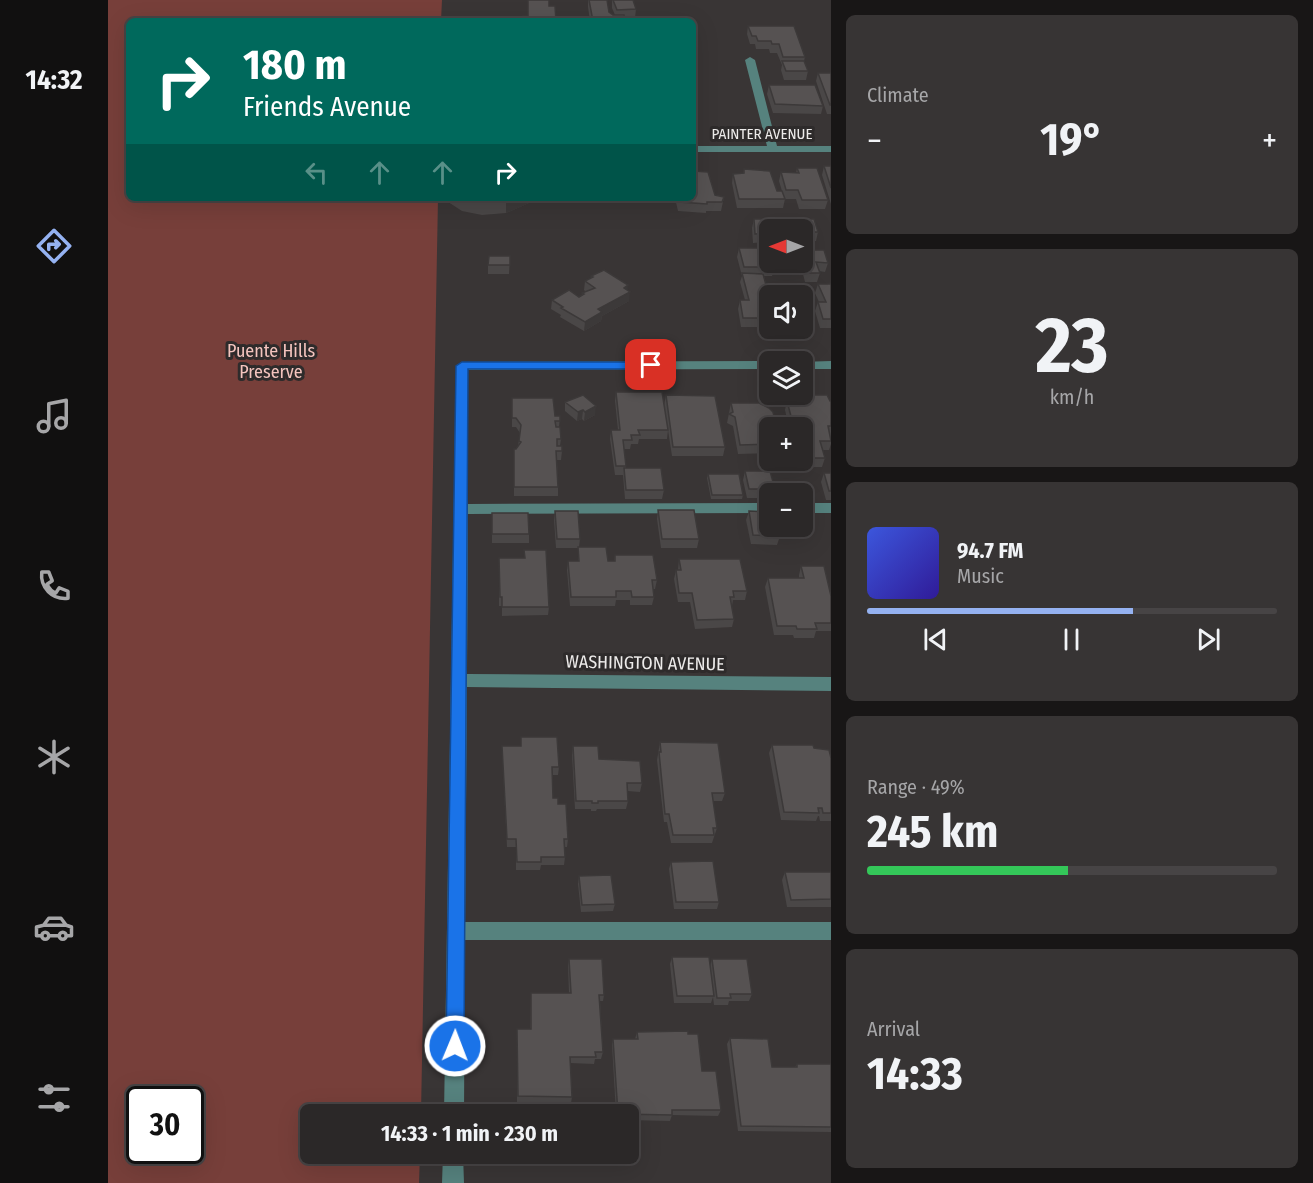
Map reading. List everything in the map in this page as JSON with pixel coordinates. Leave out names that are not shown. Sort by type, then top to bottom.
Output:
[{"type":"street","points":[[750,60],[773,149]]},
{"type":"street","name":"PAINTER AVENUE","points":[[696,149],[831,149]]},
{"type":"street","points":[[454,1104],[462,366],[759,365]]},
{"type":"street","points":[[813,365],[831,365]]},
{"type":"street","points":[[460,508],[759,508]]},
{"type":"street","points":[[813,508],[831,508]]},
{"type":"street","name":"WASHINGTON AVENUE","points":[[459,680],[831,684]]},
{"type":"street","points":[[456,931],[831,931]]},
{"type":"street","points":[[453,1164],[453,1183]]},
{"type":"green space","name":"Puente Hills Preserve","points":[[108,0],[442,0],[441,18],[126,18],[126,201],[438,201],[421,1104],[300,1104],[300,1164],[420,1164],[419,1183],[108,1183]]},
{"type":"building","points":[[528,0],[549,0],[549,6],[555,6],[556,18],[523,18],[523,16],[528,16]]},
{"type":"building","points":[[589,0],[607,0],[609,12],[613,15],[624,15],[624,18],[592,18]]},
{"type":"building","points":[[613,0],[633,0],[636,9],[617,10]]},
{"type":"building","points":[[748,26],[794,26],[805,57],[783,57],[779,44],[772,44],[771,41],[758,41],[756,36],[752,36]]},
{"type":"building","points":[[782,61],[804,61],[808,71],[786,71]]},
{"type":"building","points":[[818,73],[831,73],[831,105],[830,105]]},
{"type":"building","points":[[769,85],[815,85],[823,106],[775,104]]},
{"type":"building","points":[[824,166],[831,166],[831,188]]},
{"type":"building","points":[[797,168],[817,168],[828,200],[802,200],[798,190],[786,190],[781,172],[799,173]]},
{"type":"building","points":[[744,169],[770,171],[777,191],[782,191],[785,199],[739,199],[733,174],[744,173]]},
{"type":"building","points":[[696,171],[708,172],[715,195],[724,197],[722,202],[707,202],[707,204],[679,202],[696,201]]},
{"type":"building","points":[[754,219],[759,219],[759,234],[755,234]]},
{"type":"building","points":[[813,219],[814,219],[818,232],[813,232]]},
{"type":"building","points":[[739,248],[759,248],[759,267],[744,267]]},
{"type":"building","points":[[813,250],[824,250],[828,263],[816,262],[820,273],[813,273]]},
{"type":"building","points":[[489,256],[510,256],[510,265],[488,265]]},
{"type":"building","points":[[604,270],[628,285],[624,288],[630,292],[598,309],[602,312],[585,322],[552,300],[569,290],[579,297],[584,294],[582,293],[595,288],[585,281]]},
{"type":"building","points":[[742,273],[763,274],[766,285],[759,285],[759,318],[743,318],[740,300],[749,300]]},
{"type":"building","points":[[818,284],[831,284],[831,319],[823,319],[818,302],[826,302]]},
{"type":"building","points":[[616,392],[662,392],[668,430],[638,430],[640,435],[631,435],[632,440],[623,440],[626,466],[616,466],[611,430],[620,430]]},
{"type":"building","points":[[583,395],[596,406],[585,412],[583,410],[578,412],[565,402]]},
{"type":"building","points":[[666,395],[715,396],[725,447],[673,447]]},
{"type":"building","points":[[813,395],[827,395],[831,401],[831,426],[828,426],[831,441],[820,441],[825,458],[813,458],[813,417],[791,417],[788,405],[813,405]]},
{"type":"building","points":[[512,398],[553,398],[555,416],[560,416],[560,421],[555,421],[556,427],[560,427],[561,439],[557,439],[557,446],[562,446],[562,451],[556,451],[558,487],[514,487],[514,449],[521,442],[519,441],[521,425],[516,418],[512,418]]},
{"type":"building","points":[[731,403],[759,403],[769,408],[774,417],[759,417],[759,444],[740,445],[735,417],[729,414],[733,412]]},
{"type":"building","points":[[624,468],[661,468],[664,490],[626,490]]},
{"type":"building","points":[[745,471],[770,471],[773,483],[759,483],[759,489],[749,489]]},
{"type":"building","points":[[824,473],[831,473],[831,491],[829,491]]},
{"type":"building","points":[[708,474],[739,474],[743,495],[712,495]]},
{"type":"building","points":[[658,510],[694,510],[699,539],[662,539]]},
{"type":"building","points":[[555,511],[578,511],[580,539],[557,539]]},
{"type":"building","points":[[749,511],[759,511],[759,535],[753,535]]},
{"type":"building","points":[[492,513],[528,513],[529,534],[492,534]]},
{"type":"building","points":[[578,547],[606,547],[608,561],[615,561],[615,555],[653,555],[657,580],[652,580],[654,597],[632,597],[631,591],[616,591],[616,597],[571,597],[568,561],[579,561]]},
{"type":"building","points":[[524,550],[546,550],[549,607],[502,607],[499,558],[525,558]]},
{"type":"building","points":[[679,559],[740,559],[747,591],[733,591],[734,597],[730,597],[734,619],[697,620],[692,593],[679,593],[676,570],[681,570]]},
{"type":"building","points":[[801,566],[824,566],[831,596],[831,623],[815,623],[817,629],[777,626],[768,578],[804,578]]},
{"type":"building","points":[[521,737],[557,737],[559,767],[552,767],[553,798],[558,798],[558,804],[566,804],[568,839],[564,839],[565,857],[541,857],[541,862],[517,862],[516,839],[507,839],[502,746],[521,746]]},
{"type":"building","points":[[660,742],[718,743],[725,793],[712,793],[717,828],[713,828],[714,835],[673,835],[669,814],[665,814]]},
{"type":"building","points":[[772,745],[813,745],[814,748],[829,750],[831,813],[823,813],[822,808],[818,808],[819,813],[784,812]]},
{"type":"building","points":[[573,746],[598,746],[599,759],[640,761],[642,783],[627,783],[628,801],[592,803],[592,801],[576,801]]},
{"type":"building","points":[[713,861],[719,902],[676,902],[671,862]]},
{"type":"building","points":[[785,872],[831,872],[831,899],[791,900]]},
{"type":"building","points":[[611,875],[615,904],[582,905],[579,876]]},
{"type":"building","points":[[672,957],[709,957],[714,996],[677,996]]},
{"type":"building","points":[[569,959],[602,959],[604,995],[599,995],[603,1052],[595,1052],[596,1057],[570,1057],[572,1097],[518,1096],[517,1029],[531,1029],[531,993],[571,993]]},
{"type":"building","points":[[712,959],[747,959],[752,994],[730,994],[731,998],[717,998]]},
{"type":"building","points":[[688,1031],[688,1034],[698,1034],[702,1071],[716,1071],[721,1110],[672,1110],[672,1115],[639,1114],[639,1104],[617,1104],[613,1039],[638,1039],[637,1032]]},
{"type":"building","points":[[730,1038],[768,1039],[772,1067],[831,1064],[831,1127],[741,1126]]},
{"type":"route","points":[[455,1046],[462,366],[651,365]]}]
